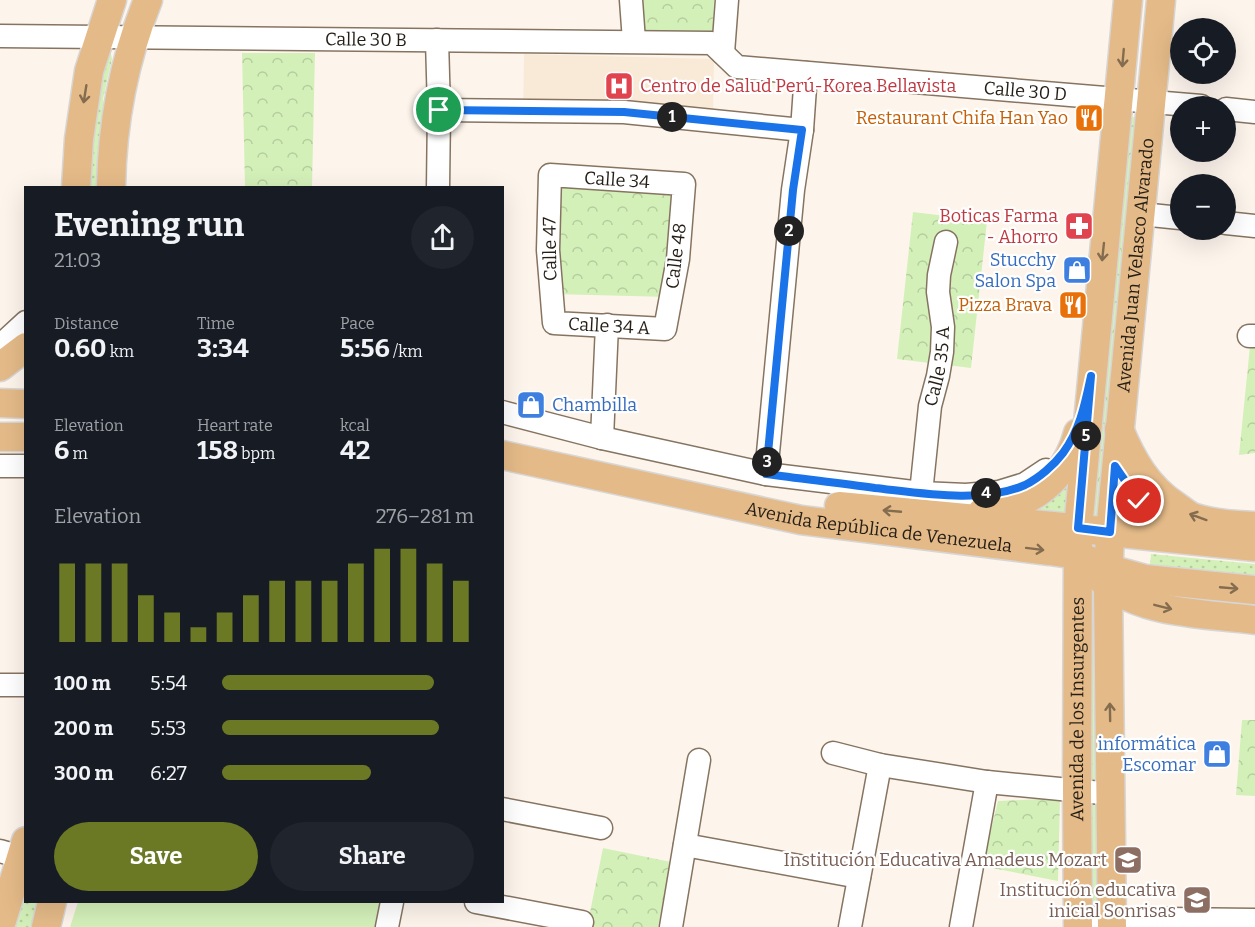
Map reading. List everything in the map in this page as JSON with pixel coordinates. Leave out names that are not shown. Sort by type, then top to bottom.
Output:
[{"type":"main road","points":[[76,186],[78,148],[89,70],[112,0]]},
{"type":"main road","points":[[111,186],[117,109],[134,38],[148,0]]},
{"type":"main road","name":"Avenida Juan Velasco Alvarado","points":[[1078,542],[1091,376],[1128,0]]},
{"type":"main road","name":"Avenida Juan Velasco Alvarado","points":[[1110,532],[1161,0]]},
{"type":"main road","points":[[0,367],[24,349]]},
{"type":"main road","points":[[0,403],[24,404]]},
{"type":"main road","points":[[950,516],[1009,507],[1041,490],[1068,463],[1080,424]]},
{"type":"main road","points":[[1119,429],[1130,456],[1147,482],[1167,500],[1193,518],[1255,526]]},
{"type":"main road","name":"Avenida República de Venezuela","points":[[504,435],[762,494],[839,506],[950,516],[1078,542],[1109,578],[1145,579],[1255,590]]},
{"type":"main road","points":[[0,437],[24,437]]},
{"type":"main road","name":"Avenida República de Venezuela","points":[[504,455],[801,520],[1078,542],[1110,532],[1255,547]]},
{"type":"main road","points":[[1115,466],[1139,501],[1172,530],[1190,540]]},
{"type":"main road","name":"Avenida de los Insurgentes","points":[[1110,532],[1112,922]]},
{"type":"main road","name":"Avenida de los Insurgentes","points":[[1078,542],[1078,922]]},
{"type":"main road","points":[[1109,578],[1132,599],[1169,609],[1255,620]]},
{"type":"main road","points":[[0,927],[16,850]]},
{"type":"main road","points":[[46,927],[52,903]]},
{"type":"street","points":[[632,0],[634,41]]},
{"type":"street","points":[[723,53],[727,0]]},
{"type":"street","name":"Calle 30 B","points":[[0,36],[634,41],[712,43],[723,53]]},
{"type":"street","points":[[437,40],[438,186]]},
{"type":"street","name":"Calle 30 D","points":[[723,53],[737,67],[1170,104]]},
{"type":"street","points":[[766,474],[806,73]]},
{"type":"street","points":[[439,110],[624,112],[802,130]]},
{"type":"street","points":[[1236,110],[1255,112]]},
{"type":"street","name":"Calle 34","points":[[550,176],[684,184]]},
{"type":"street","name":"Calle 47","points":[[550,176],[548,250],[554,323]]},
{"type":"street","name":"Calle 48","points":[[665,328],[678,259],[684,184]]},
{"type":"street","points":[[1141,214],[1170,217]]},
{"type":"street","points":[[1236,224],[1255,226]]},
{"type":"street","name":"Calle 35 A","points":[[921,493],[930,406],[944,339],[938,291],[946,242]]},
{"type":"street","name":"Calle 34 A","points":[[554,323],[665,328]]},
{"type":"street","points":[[0,346],[24,324]]},
{"type":"street","points":[[602,438],[607,325]]},
{"type":"street","points":[[504,413],[602,438],[766,474],[921,493],[966,495],[999,492],[1025,484],[1042,473],[1063,453],[1080,424],[1091,376]]},
{"type":"street","points":[[0,466],[24,466]]},
{"type":"street","points":[[0,685],[24,685]]},
{"type":"street","points":[[833,753],[880,765],[987,782],[1112,794]]},
{"type":"street","points":[[671,927],[699,760]]},
{"type":"street","points":[[850,927],[880,765]]},
{"type":"street","points":[[961,927],[987,782]]},
{"type":"street","points":[[504,809],[601,828]]},
{"type":"street","points":[[685,845],[859,877]]},
{"type":"street","points":[[387,927],[392,903]]},
{"type":"street","points":[[481,903],[582,922]]},
{"type":"street","points":[[1078,922],[1255,920]]},
{"type":"shaded area","name":"Centro de Salud Perú-Korea Bellavista","points":[[524,54],[714,59],[713,119],[523,114]]},
{"type":"green space","points":[[641,0],[714,0],[713,32],[642,32]]},
{"type":"green space","points":[[108,53],[111,54],[112,59],[103,99],[106,116],[102,186],[85,186],[90,121]]},
{"type":"green space","points":[[242,53],[315,53],[312,186],[245,186]]},
{"type":"green space","points":[[1123,113],[1136,118],[1101,519],[1085,514]]},
{"type":"green space","points":[[555,182],[675,188],[669,297],[552,294]]},
{"type":"green space","points":[[913,212],[987,221],[971,368],[897,359]]},
{"type":"green space","points":[[1250,346],[1255,347],[1255,453],[1239,455]]},
{"type":"green space","points":[[1073,473],[1070,516],[1022,512]]},
{"type":"green space","points":[[1151,554],[1255,564],[1255,575],[1150,565]]},
{"type":"green space","points":[[1082,611],[1101,614],[1103,910],[1086,909]]},
{"type":"green space","points":[[1242,720],[1255,720],[1255,796],[1236,795]]},
{"type":"green space","points":[[1060,798],[1058,881],[982,866],[998,801]]},
{"type":"green space","points":[[603,848],[671,862],[658,927],[587,927]]},
{"type":"green space","points":[[24,885],[24,903],[40,903],[34,927],[12,927]]},
{"type":"green space","points":[[78,903],[383,903],[379,927],[70,927]]},
{"type":"place","name":"Centro de Salud Perú-Korea Bellavista","points":[[619,86]]},
{"type":"place","name":"Restaurant Chifa Han Yao","points":[[1089,118]]},
{"type":"place","name":"Boticas Farma - Ahorro","points":[[1079,226]]},
{"type":"place","name":"Stucchy Salon Spa","points":[[1077,270]]},
{"type":"place","name":"Pizza Brava","points":[[1073,305]]},
{"type":"place","name":"Chambilla","points":[[531,405]]},
{"type":"place","name":"informática Escomar","points":[[1217,754]]},
{"type":"place","name":"Institución Educativa Amadeus Mozart","points":[[1128,860]]},
{"type":"place","name":"Institución educativa inicial Sonrisas","points":[[1197,900]]},
{"type":"route","points":[[439,110],[624,112],[802,130],[793,190],[766,474],[921,493],[966,495],[999,492],[1025,484],[1042,473],[1063,453],[1080,424],[1091,376],[1078,528],[1110,532],[1115,466],[1139,501]]}]
